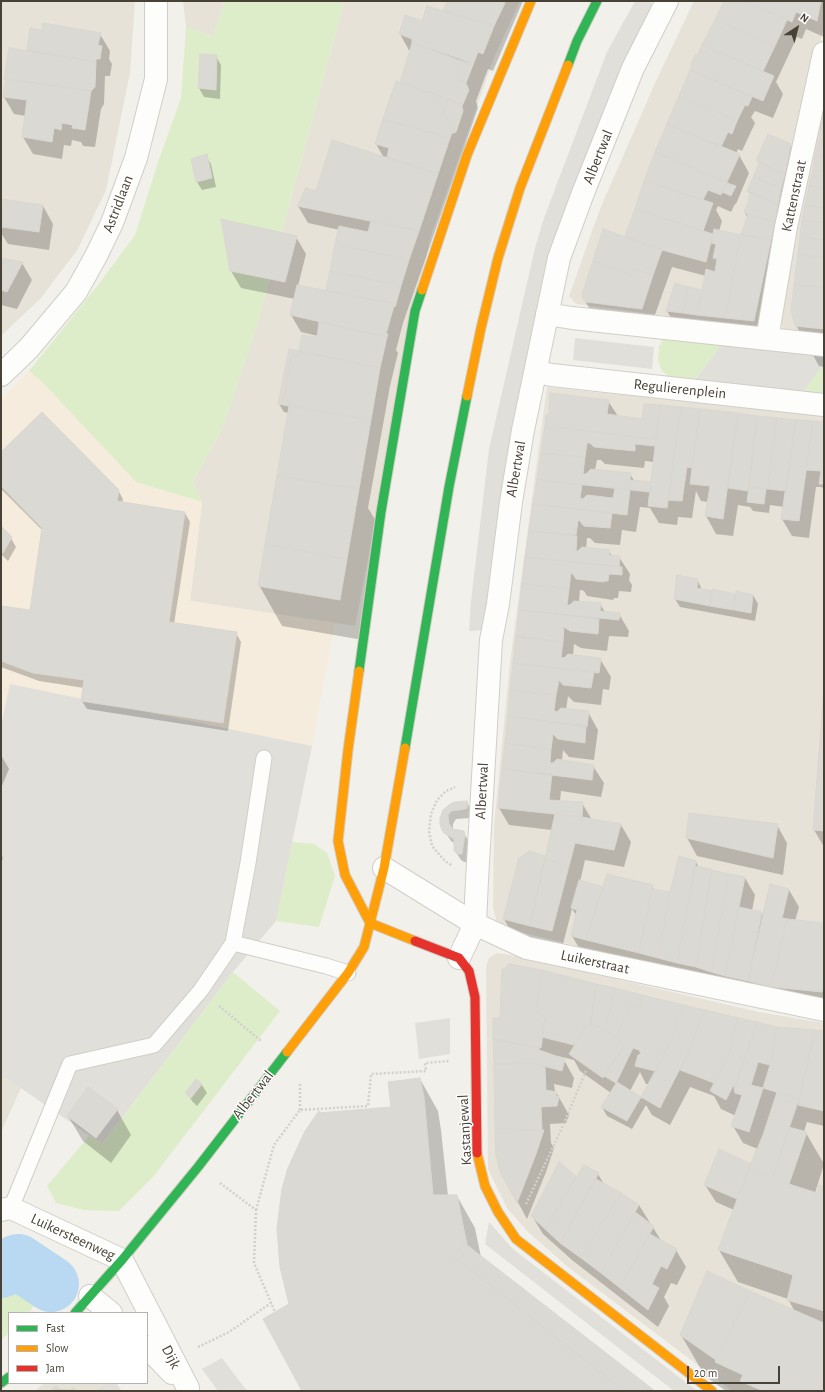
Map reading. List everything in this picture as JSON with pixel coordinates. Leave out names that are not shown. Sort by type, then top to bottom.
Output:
[{"type":"street","name":"Astridlaan","points":[[1,375],[29,348],[76,292],[112,223],[136,158],[156,79],[156,1]]},
{"type":"street","points":[[459,958],[370,923],[345,875],[338,841],[348,750],[381,512],[415,311],[467,155],[531,1]]},
{"type":"street","name":"Albertwal","points":[[122,1260],[198,1167],[282,1059],[348,973],[364,947],[384,868],[448,495],[481,328],[498,258],[528,166],[577,41],[597,1]]},
{"type":"street","name":"Albertwal","points":[[459,958],[476,924],[477,876],[491,640],[498,604],[512,495],[523,430],[559,258],[583,193],[634,68],[667,1]]},
{"type":"street","name":"Kattenstraat","points":[[767,339],[786,228],[819,100],[824,53]]},
{"type":"street","points":[[547,314],[580,319],[824,345]]},
{"type":"street","name":"Regulierenplein","points":[[536,372],[824,405]]},
{"type":"street","name":"Luikerstraat","points":[[384,868],[476,924],[526,948],[824,1010]]},
{"type":"street","name":"Kastanjewal","points":[[459,958],[469,971],[475,996],[477,1157],[485,1186],[498,1212],[516,1239],[712,1391]]},
{"type":"street","name":"Luikersteenweg","points":[[6,1209],[122,1260],[76,1312]]},
{"type":"street","name":"Dijk","points":[[122,1260],[188,1390]]},
{"type":"street","points":[[90,1296],[110,1312]]},
{"type":"street","name":"Dijk","points":[[148,1348],[188,1390]]},
{"type":"lane","points":[[6,1209],[70,1064],[154,1045],[201,990],[233,943],[248,863],[264,758]]},
{"type":"lane","points":[[233,943],[326,966],[348,973]]},
{"type":"path","points":[[477,876],[460,871],[446,861],[432,846],[429,831],[431,814],[437,800],[446,791],[461,785],[482,783]]},
{"type":"path","points":[[201,990],[282,1059]]},
{"type":"path","points":[[275,1312],[254,1263],[256,1210],[274,1145],[300,1110],[368,1106],[370,1074],[426,1071],[426,1063],[476,1060]]},
{"type":"path","points":[[510,1230],[538,1180],[586,1071]]},
{"type":"path","points":[[198,1167],[256,1210]]},
{"type":"path","points":[[173,1359],[229,1332],[271,1303]]},
{"type":"shaded area","points":[[1,1],[135,1],[130,73],[106,190],[78,249],[40,299],[1,336]]},
{"type":"shaded area","points":[[183,1],[224,1],[213,36],[186,27]]},
{"type":"shaded area","points":[[344,1],[520,1],[494,58],[430,239],[355,626],[190,601],[202,502],[193,481],[222,429],[258,321]]},
{"type":"shaded area","points":[[635,1],[650,1],[652,5],[626,59],[584,170],[487,630],[469,631],[471,601],[489,449],[535,248],[544,218],[607,52]]},
{"type":"shaded area","points":[[694,1],[824,1],[824,26],[814,68],[763,329],[576,304],[569,296],[600,209],[655,83]]},
{"type":"shaded area","points":[[824,83],[824,336],[794,333],[782,329],[781,315]]},
{"type":"shaded area","points":[[575,338],[654,347],[652,369],[573,360]]},
{"type":"shaded area","points":[[722,344],[824,354],[824,364],[801,395],[694,381]]},
{"type":"shaded area","points":[[29,371],[43,383],[136,482],[202,502],[190,601],[335,623],[312,746],[276,921],[233,972],[102,1144],[9,1080],[1,1077],[1,399]]},
{"type":"shaded area","points":[[547,387],[824,416],[824,999],[770,993],[516,931],[497,923],[493,908],[494,826],[510,662]]},
{"type":"shaded area","points":[[10,684],[312,746],[276,921],[233,972],[102,1144],[9,1080],[1,1077],[1,726]]},
{"type":"shaded area","points":[[497,953],[516,956],[759,1012],[824,1023],[824,1391],[732,1391],[568,1267],[528,1232],[507,1208],[488,1169],[486,966],[489,958]]},
{"type":"shaded area","points":[[450,1018],[450,1054],[419,1059],[415,1023]]},
{"type":"shaded area","points":[[1,1077],[9,1080],[21,1088],[1,1132]]},
{"type":"shaded area","points":[[489,1222],[513,1249],[697,1391],[674,1391],[485,1244]]},
{"type":"shaded area","points":[[222,1358],[247,1391],[218,1391],[202,1369]]},
{"type":"shaded area","points":[[43,1384],[109,1384],[114,1391],[35,1391]]},
{"type":"shaded area","points":[[105,1384],[117,1384],[122,1391],[95,1391]]},
{"type":"green space","points":[[224,1],[344,1],[258,321],[222,429],[193,481],[202,502],[136,482],[43,383],[29,371],[98,285],[135,235],[159,159],[181,98],[186,27],[213,36]]},
{"type":"green space","points":[[671,336],[722,344],[694,381],[670,377],[661,370],[658,360],[659,346],[663,339]]},
{"type":"green space","points":[[824,364],[824,397],[801,395]]},
{"type":"green space","points":[[292,842],[314,844],[327,853],[335,876],[319,927],[276,921]]},
{"type":"green space","points":[[233,972],[280,1011],[153,1177],[119,1211],[84,1210],[56,1203],[47,1186],[89,1136],[102,1144]]},
{"type":"green space","points":[[13,1277],[30,1282],[39,1298],[30,1312],[8,1312],[8,1334],[1,1340],[1,1283]]},
{"type":"building","points":[[447,1],[500,1],[505,3],[494,26],[443,11]]},
{"type":"building","points":[[724,1],[744,1],[787,20],[775,46],[715,20]]},
{"type":"building","points":[[744,1],[821,1],[817,21],[796,12],[792,22]]},
{"type":"building","points":[[427,6],[494,26],[483,54],[478,52],[473,65],[412,43],[412,39],[399,34],[405,15],[422,21]]},
{"type":"building","points":[[715,20],[775,46],[763,71],[702,45]]},
{"type":"building","points":[[43,23],[101,33],[98,45],[102,46],[100,59],[96,59],[96,62],[27,50],[30,28],[42,30]]},
{"type":"building","points":[[412,43],[461,59],[455,72],[458,80],[466,83],[469,90],[463,104],[400,83]]},
{"type":"building","points":[[702,45],[774,76],[763,101],[690,70],[695,55],[698,54]]},
{"type":"building","points":[[9,48],[96,62],[95,87],[91,91],[4,79]]},
{"type":"building","points":[[200,54],[217,55],[216,90],[198,88]]},
{"type":"building","points":[[461,59],[473,65],[466,83],[458,80],[455,72]]},
{"type":"building","points":[[690,70],[745,94],[740,103],[745,105],[737,121],[679,96]]},
{"type":"building","points":[[6,79],[91,91],[85,130],[72,128],[73,125],[62,123],[61,130],[54,128],[52,142],[22,137],[27,100],[3,97]]},
{"type":"building","points":[[396,81],[463,104],[462,106],[448,100],[442,115],[448,117],[447,119],[451,124],[450,127],[454,128],[450,138],[383,119]]},
{"type":"building","points":[[745,94],[752,97],[748,106],[740,103]]},
{"type":"building","points":[[679,96],[737,121],[732,134],[728,132],[721,147],[667,124]]},
{"type":"building","points":[[448,100],[462,106],[463,111],[456,132],[451,134],[454,128],[450,127],[451,124],[447,119],[448,117],[442,115]]},
{"type":"building","points":[[824,110],[824,125],[821,124]]},
{"type":"building","points":[[383,119],[450,138],[438,174],[387,157],[389,148],[375,144]]},
{"type":"building","points":[[667,124],[740,154],[727,182],[655,152]]},
{"type":"building","points":[[821,124],[824,125],[824,141],[819,140]]},
{"type":"building","points":[[768,134],[791,144],[785,174],[756,161]]},
{"type":"building","points":[[332,140],[438,174],[419,231],[297,206],[306,188],[316,191]]},
{"type":"building","points":[[819,140],[824,141],[824,157],[815,156]]},
{"type":"building","points":[[655,152],[727,182],[721,195],[708,190],[703,200],[644,181]]},
{"type":"building","points":[[207,154],[212,178],[196,182],[191,159]]},
{"type":"building","points":[[815,156],[824,157],[824,172],[813,170]]},
{"type":"building","points":[[759,162],[785,174],[781,189],[754,176]]},
{"type":"building","points":[[813,170],[824,172],[824,188],[809,186]]},
{"type":"building","points":[[754,176],[781,189],[778,205],[747,191]]},
{"type":"building","points":[[644,181],[713,203],[703,231],[635,209]]},
{"type":"building","points":[[727,183],[736,186],[731,196],[722,192]]},
{"type":"building","points":[[809,186],[824,188],[824,208],[805,205]]},
{"type":"building","points":[[751,192],[778,205],[775,222],[744,213]]},
{"type":"building","points":[[1,199],[43,205],[39,232],[1,227]]},
{"type":"building","points":[[805,205],[824,208],[824,223],[802,220]]},
{"type":"building","points":[[635,209],[713,234],[706,262],[662,250],[625,236]]},
{"type":"building","points":[[748,214],[775,222],[771,240],[741,235]]},
{"type":"building","points":[[221,219],[297,236],[285,282],[230,271]]},
{"type":"building","points":[[802,220],[824,223],[824,240],[800,237]]},
{"type":"building","points":[[371,221],[419,231],[409,260],[335,244],[339,226],[368,232]]},
{"type":"building","points":[[603,229],[662,250],[653,275],[634,269],[632,275],[593,261]]},
{"type":"building","points":[[714,229],[741,235],[725,318],[697,315],[706,269],[715,272],[717,259],[713,258],[716,244],[711,243]]},
{"type":"building","points":[[741,235],[771,240],[754,321],[725,318]]},
{"type":"building","points":[[800,237],[824,240],[824,258],[798,254]]},
{"type":"building","points":[[335,244],[409,260],[401,286],[330,271]]},
{"type":"building","points":[[798,254],[824,258],[824,287],[794,285]]},
{"type":"building","points":[[1,258],[23,262],[7,292],[1,290]]},
{"type":"building","points":[[593,261],[632,275],[634,269],[653,275],[642,309],[586,302],[583,299],[582,294]]},
{"type":"building","points":[[330,271],[401,286],[396,304],[326,291]]},
{"type":"building","points":[[675,283],[688,287],[683,313],[666,311]]},
{"type":"building","points":[[297,285],[396,304],[395,307],[394,306],[386,334],[388,334],[387,337],[290,315]]},
{"type":"building","points":[[794,285],[824,287],[824,329],[795,326],[791,310]]},
{"type":"building","points":[[688,287],[702,290],[697,315],[683,313]]},
{"type":"building","points":[[319,322],[387,337],[380,368],[299,351],[302,335],[317,337]]},
{"type":"building","points":[[289,349],[299,351],[298,356],[291,354],[284,400],[290,401],[289,406],[278,404]]},
{"type":"building","points":[[299,351],[380,368],[371,420],[289,406],[290,401],[284,400],[291,354],[298,356]]},
{"type":"building","points":[[550,393],[609,400],[607,414],[642,419],[644,404],[660,405],[656,439],[545,426],[546,415],[549,415]]},
{"type":"building","points":[[660,405],[681,407],[667,508],[648,506]]},
{"type":"building","points":[[289,406],[371,420],[359,489],[277,476]]},
{"type":"building","points":[[681,407],[700,409],[692,468],[687,467],[682,501],[668,500]]},
{"type":"building","points":[[700,409],[738,413],[723,519],[705,516],[710,486],[690,484]]},
{"type":"building","points":[[42,412],[119,490],[117,501],[185,512],[169,622],[237,632],[223,723],[81,701],[84,680],[33,673],[1,661],[1,606],[30,610],[42,528],[1,486],[1,452]]},
{"type":"building","points":[[738,413],[757,416],[748,491],[728,488]]},
{"type":"building","points":[[757,416],[777,418],[768,489],[749,487]]},
{"type":"building","points":[[777,418],[796,420],[786,491],[768,489]]},
{"type":"building","points":[[796,420],[813,421],[799,521],[781,519]]},
{"type":"building","points":[[813,421],[824,422],[824,484],[819,484],[821,471],[806,470]]},
{"type":"building","points":[[545,426],[656,439],[655,446],[635,444],[635,451],[594,447],[590,443],[587,443],[585,457],[541,453]]},
{"type":"building","points":[[541,453],[585,457],[583,474],[586,474],[591,469],[631,473],[630,480],[651,482],[650,492],[537,480]]},
{"type":"building","points":[[277,476],[359,489],[347,559],[265,544]]},
{"type":"building","points":[[537,480],[582,485],[580,498],[583,499],[587,495],[613,498],[615,488],[630,490],[627,515],[533,504]]},
{"type":"building","points":[[749,487],[766,489],[764,504],[747,502]]},
{"type":"building","points":[[533,504],[612,513],[610,528],[584,526],[579,520],[576,535],[529,531]]},
{"type":"building","points":[[1,526],[12,537],[3,553],[1,551]]},
{"type":"building","points":[[529,531],[577,536],[576,551],[582,547],[610,550],[609,555],[620,556],[619,567],[525,557]]},
{"type":"building","points":[[265,544],[347,559],[340,600],[258,586]]},
{"type":"building","points":[[525,557],[622,567],[622,575],[609,574],[608,581],[604,582],[576,579],[571,573],[569,589],[522,584]]},
{"type":"building","points":[[677,575],[698,579],[697,588],[713,591],[710,606],[674,599]]},
{"type":"building","points":[[522,584],[569,589],[567,605],[570,605],[574,601],[601,603],[600,611],[620,613],[619,620],[519,610]]},
{"type":"building","points":[[713,589],[735,594],[734,610],[710,606]]},
{"type":"building","points":[[736,591],[753,595],[751,613],[734,610]]},
{"type":"building","points":[[519,610],[599,619],[598,634],[570,631],[564,627],[563,642],[516,637]]},
{"type":"building","points":[[516,636],[563,642],[561,657],[564,658],[568,654],[601,658],[599,673],[513,663]]},
{"type":"building","points":[[513,663],[594,672],[591,688],[563,685],[559,680],[556,695],[510,690]]},
{"type":"building","points":[[824,687],[824,831],[813,830]]},
{"type":"building","points":[[510,690],[556,695],[554,711],[557,712],[561,708],[589,711],[587,727],[508,716]]},
{"type":"building","points":[[508,716],[586,726],[585,743],[558,739],[553,734],[551,749],[505,743]]},
{"type":"building","points":[[505,743],[551,749],[550,763],[553,763],[557,759],[594,765],[592,780],[502,769]]},
{"type":"building","points":[[502,769],[552,774],[549,800],[583,802],[582,817],[498,808]]},
{"type":"building","points":[[467,801],[467,808],[451,811],[448,815],[449,824],[453,829],[464,831],[465,834],[462,854],[458,854],[454,851],[454,839],[442,830],[440,818],[443,810],[450,804]]},
{"type":"building","points":[[689,813],[778,824],[773,858],[686,838]]},
{"type":"building","points":[[555,814],[621,824],[614,850],[575,843],[569,866],[545,859]]},
{"type":"building","points":[[530,851],[545,856],[530,926],[503,919],[519,858]]},
{"type":"building","points":[[679,856],[696,861],[677,963],[658,958],[670,892]]},
{"type":"building","points":[[545,859],[569,866],[552,931],[530,926]]},
{"type":"building","points":[[695,866],[712,869],[696,967],[677,963]]},
{"type":"building","points":[[712,870],[729,874],[711,972],[696,967]]},
{"type":"building","points":[[607,874],[653,885],[639,953],[586,940]]},
{"type":"building","points":[[729,874],[745,877],[725,976],[711,972]]},
{"type":"building","points":[[579,880],[603,887],[586,940],[571,936],[577,910],[571,908]]},
{"type":"building","points":[[770,884],[789,889],[782,918],[787,919],[771,987],[748,981]]},
{"type":"building","points":[[652,889],[670,892],[658,958],[639,953]]},
{"type":"building","points":[[739,907],[762,912],[748,981],[725,976]]},
{"type":"building","points":[[787,919],[824,923],[824,983],[822,992],[771,987]]},
{"type":"building","points":[[510,964],[542,970],[536,1009],[545,1019],[541,1048],[493,1039],[493,1018],[500,1018],[502,970]]},
{"type":"building","points":[[542,970],[596,984],[590,1026],[587,1025],[574,1045],[542,1037],[545,1019],[536,1009]]},
{"type":"building","points":[[596,984],[615,988],[605,1030],[591,1024]]},
{"type":"building","points":[[615,988],[642,995],[640,1008],[631,1005],[616,1038],[605,1030]]},
{"type":"building","points":[[642,995],[683,1005],[667,1049],[655,1071],[635,1066],[638,1055],[641,1054],[639,1050],[633,1048],[616,1083],[604,1076],[626,1044],[616,1038],[631,1005],[640,1008]]},
{"type":"building","points":[[683,1005],[705,1010],[689,1051],[660,1108],[641,1097],[667,1049]]},
{"type":"building","points":[[705,1010],[738,1018],[729,1053],[714,1083],[680,1070]]},
{"type":"building","points":[[738,1018],[757,1022],[735,1088],[733,1086],[726,1100],[710,1091],[729,1053]]},
{"type":"building","points":[[757,1022],[777,1027],[770,1065],[758,1062],[751,1085],[763,1088],[749,1132],[731,1126],[742,1095],[735,1093],[734,1089]]},
{"type":"building","points":[[591,1024],[605,1030],[626,1044],[603,1078],[569,1054],[587,1025],[590,1026]]},
{"type":"building","points":[[777,1027],[815,1030],[799,1099],[763,1088],[770,1065]]},
{"type":"building","points":[[815,1030],[824,1031],[824,1111],[798,1105]]},
{"type":"building","points":[[493,1039],[539,1048],[539,1050],[565,1059],[562,1071],[532,1063],[494,1064]]},
{"type":"building","points":[[532,1063],[545,1067],[546,1090],[557,1092],[556,1096],[559,1097],[557,1106],[541,1107],[542,1130],[495,1129],[494,1064]]},
{"type":"building","points":[[420,1078],[424,1097],[433,1195],[457,1195],[467,1245],[456,1251],[453,1256],[624,1391],[302,1391],[263,1319],[289,1304],[280,1267],[277,1228],[282,1189],[288,1168],[305,1131],[319,1111],[319,1113],[391,1107],[388,1082]]},
{"type":"building","points":[[196,1079],[202,1084],[191,1098],[185,1093]]},
{"type":"building","points":[[617,1082],[641,1097],[627,1121],[601,1107]]},
{"type":"building","points":[[88,1087],[118,1109],[96,1138],[67,1116]]},
{"type":"building","points":[[777,1092],[799,1099],[772,1178],[748,1170],[763,1135]]},
{"type":"building","points":[[789,1127],[807,1132],[789,1184],[817,1193],[819,1185],[824,1187],[824,1311],[787,1300],[793,1275],[718,1250],[748,1170],[772,1178]]},
{"type":"building","points":[[495,1129],[544,1130],[517,1203],[500,1172],[496,1157]]},
{"type":"building","points":[[719,1149],[751,1164],[737,1199],[704,1185]]},
{"type":"building","points":[[559,1162],[577,1177],[545,1229],[531,1216]]},
{"type":"building","points":[[584,1165],[599,1173],[560,1243],[545,1229]]},
{"type":"building","points":[[596,1179],[621,1193],[581,1258],[560,1243]]},
{"type":"building","points":[[621,1193],[639,1205],[601,1273],[581,1258]]},
{"type":"building","points":[[635,1212],[654,1226],[620,1288],[601,1273]]},
{"type":"building","points":[[650,1234],[677,1249],[667,1269],[661,1266],[652,1284],[659,1288],[648,1310],[620,1288]]},
{"type":"building","points":[[467,1245],[655,1391],[624,1391],[453,1256],[456,1251]]},
{"type":"building","points":[[707,1271],[750,1291],[716,1360],[680,1335]]},
{"type":"building","points":[[750,1291],[824,1323],[824,1391],[763,1391],[740,1381],[743,1375],[715,1362]]},
{"type":"building","points":[[56,1386],[59,1389],[70,1390],[74,1388],[76,1391],[50,1391]]},
{"type":"waterway","points":[[1,1270],[18,1262],[51,1284]]},
{"type":"traffic: fast","points":[[568,65],[577,41],[597,1]]},
{"type":"traffic: fast","points":[[359,671],[381,512],[415,311],[422,290]]},
{"type":"traffic: fast","points":[[405,748],[449,487],[467,396]]},
{"type":"traffic: fast","points":[[76,1312],[122,1260],[198,1167],[287,1052]]},
{"type":"traffic: fast","points":[[1,1383],[8,1378]]},
{"type":"traffic: slow","points":[[422,290],[467,155],[531,1]]},
{"type":"traffic: slow","points":[[467,396],[481,328],[498,258],[520,188],[568,65]]},
{"type":"traffic: slow","points":[[359,671],[348,750],[338,841],[345,875],[370,923],[415,941]]},
{"type":"traffic: slow","points":[[287,1052],[348,973],[364,947],[384,868],[405,748]]},
{"type":"traffic: slow","points":[[477,1153],[485,1186],[498,1212],[516,1239],[712,1391]]},
{"type":"traffic: jam","points":[[415,941],[459,958],[469,971],[475,997],[477,1153]]}]
